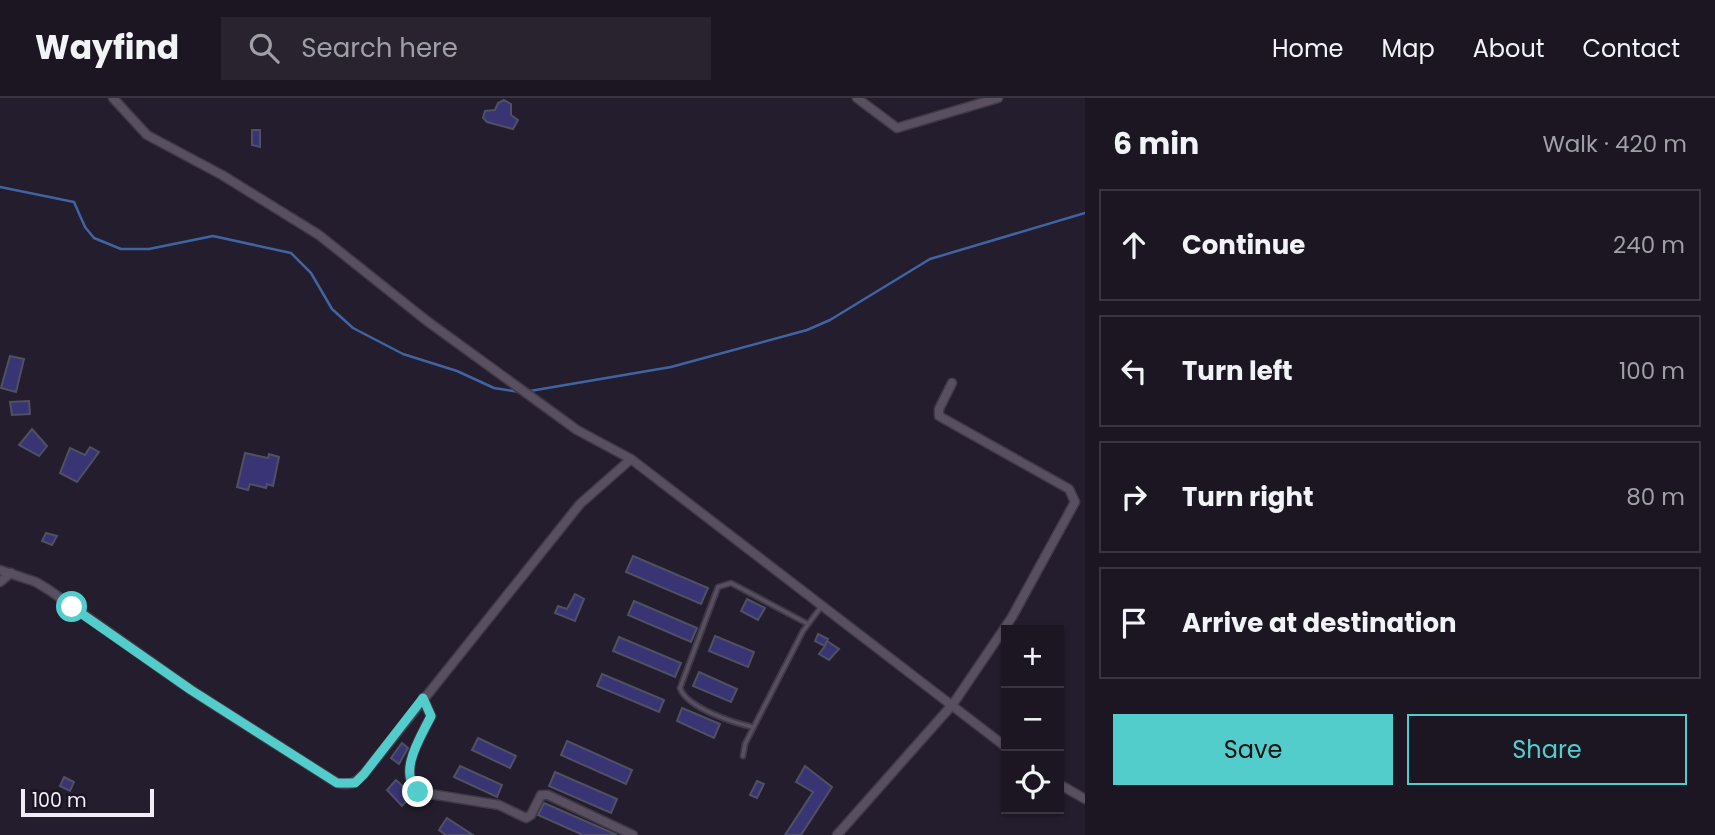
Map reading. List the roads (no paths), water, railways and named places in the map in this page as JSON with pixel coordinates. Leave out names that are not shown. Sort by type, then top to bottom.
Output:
[{"type":"street","points":[[113,98],[147,135],[222,175],[319,235],[427,321],[577,430],[631,459],[824,604],[1001,743]]},
{"type":"street","points":[[856,98],[897,128],[998,98]]},
{"type":"street","points":[[836,835],[953,704],[1012,617],[1076,502],[1069,489],[939,416],[939,409],[952,383]]},
{"type":"street","points":[[0,570],[49,590],[191,690],[337,783],[355,783],[580,505],[631,459]]},
{"type":"street","points":[[0,582],[10,573]]},
{"type":"street","points":[[423,698],[431,716],[409,771],[410,783],[418,792],[499,805],[526,818],[531,815],[541,795],[548,795],[633,835]]},
{"type":"street","points":[[1064,786],[1085,799]]},
{"type":"lane","points":[[754,727],[733,723],[696,704],[682,694],[680,688],[719,587],[731,583],[808,624]]},
{"type":"lane","points":[[743,756],[745,744],[808,624],[824,604]]},
{"type":"waterway","points":[[0,187],[74,202],[85,227],[94,238],[121,249],[149,249],[213,236],[291,253],[311,273],[332,309],[353,328],[403,354],[457,371],[494,388],[520,392]]},
{"type":"waterway","points":[[530,391],[671,367],[807,330],[830,320],[930,259],[1085,213]]}]
